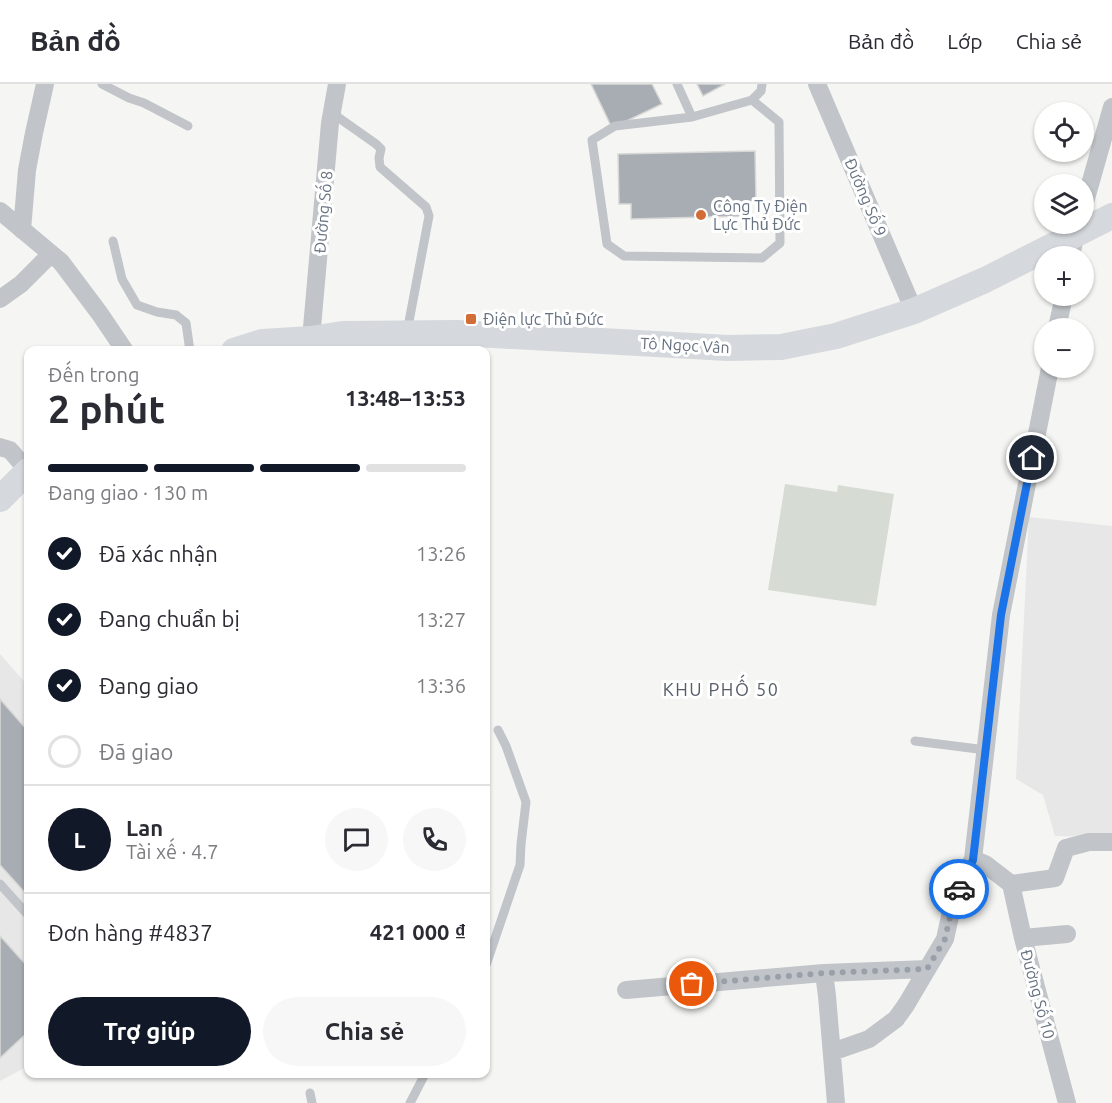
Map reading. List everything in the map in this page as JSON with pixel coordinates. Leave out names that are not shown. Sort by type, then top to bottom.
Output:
[{"type":"main road","name":"Tô Ngọc Vân","points":[[250,346],[262,342],[311,339],[342,334],[406,333],[457,333],[728,348],[782,346],[836,336],[914,311],[1075,238],[1112,216]]},
{"type":"main road","points":[[0,499],[24,475]]},
{"type":"street","points":[[22,230],[27,170],[45,84]]},
{"type":"street","name":"Đường Số 8","points":[[311,339],[332,113],[337,84]]},
{"type":"street","name":"Đường Số 9","points":[[817,84],[914,311]]},
{"type":"street","points":[[1093,174],[1112,107]]},
{"type":"street","points":[[0,211],[61,262],[122,346]]},
{"type":"street","points":[[0,298],[21,284],[51,254]]},
{"type":"street","points":[[832,1053],[869,1039],[896,1019],[945,939],[958,890],[973,860],[1001,615],[1048,378]]},
{"type":"street","points":[[0,447],[10,450],[24,466]]},
{"type":"street","points":[[973,860],[985,864],[1011,884],[1055,878],[1066,848],[1089,842],[1112,842]]},
{"type":"street","name":"Đường Số 10","points":[[1011,884],[1067,1103]]},
{"type":"street","points":[[1023,938],[1067,934]]},
{"type":"street","points":[[626,990],[824,973],[927,969]]},
{"type":"street","points":[[824,973],[836,1103]]},
{"type":"lane","points":[[102,84],[189,126]]},
{"type":"lane","points":[[677,84],[692,117]]},
{"type":"lane","points":[[752,100],[779,122],[780,243],[762,258],[624,256],[607,244],[592,140],[615,126],[692,117],[752,100],[761,91],[762,84]]},
{"type":"lane","points":[[332,113],[376,144],[381,149],[380,167],[426,207],[429,216],[406,333]]},
{"type":"lane","points":[[113,241],[122,279],[137,305],[157,312],[176,315],[186,323],[189,346]]},
{"type":"lane","points":[[490,953],[520,865],[526,802],[498,730]]},
{"type":"lane","points":[[915,741],[986,750]]},
{"type":"lane","points":[[0,884],[24,911]]},
{"type":"lane","points":[[410,1103],[423,1078]]},
{"type":"shaded area","points":[[785,484],[837,492],[838,485],[894,494],[876,606],[768,590]]},
{"type":"shaded area","points":[[1029,517],[1112,526],[1112,837],[1055,836],[1043,795],[1016,779]]},
{"type":"shaded area","points":[[0,654],[24,681],[24,1068],[0,1081]]},
{"type":"building","points":[[591,84],[652,84],[662,104],[612,128]]},
{"type":"building","points":[[697,84],[725,84],[703,96]]},
{"type":"building","points":[[755,151],[756,202],[744,202],[744,216],[631,219],[631,204],[619,204],[618,154]]},
{"type":"building","points":[[0,699],[24,726],[24,892],[0,865]]},
{"type":"building","points":[[0,936],[24,963],[24,1036],[0,1058]]},
{"type":"way so far","points":[[692,984],[824,973],[927,969],[945,939],[959,889]]},
{"type":"place","name":"Công Ty Điện Lực Thủ Đức","points":[[701,215]]},
{"type":"place","name":"Điện lực Thủ Đức","points":[[471,319]]},
{"type":"district","name":"KHU PHỐ 50","points":[[721,689]]},
{"type":"route","points":[[959,889],[973,860],[1001,615],[1032,458]]}]
